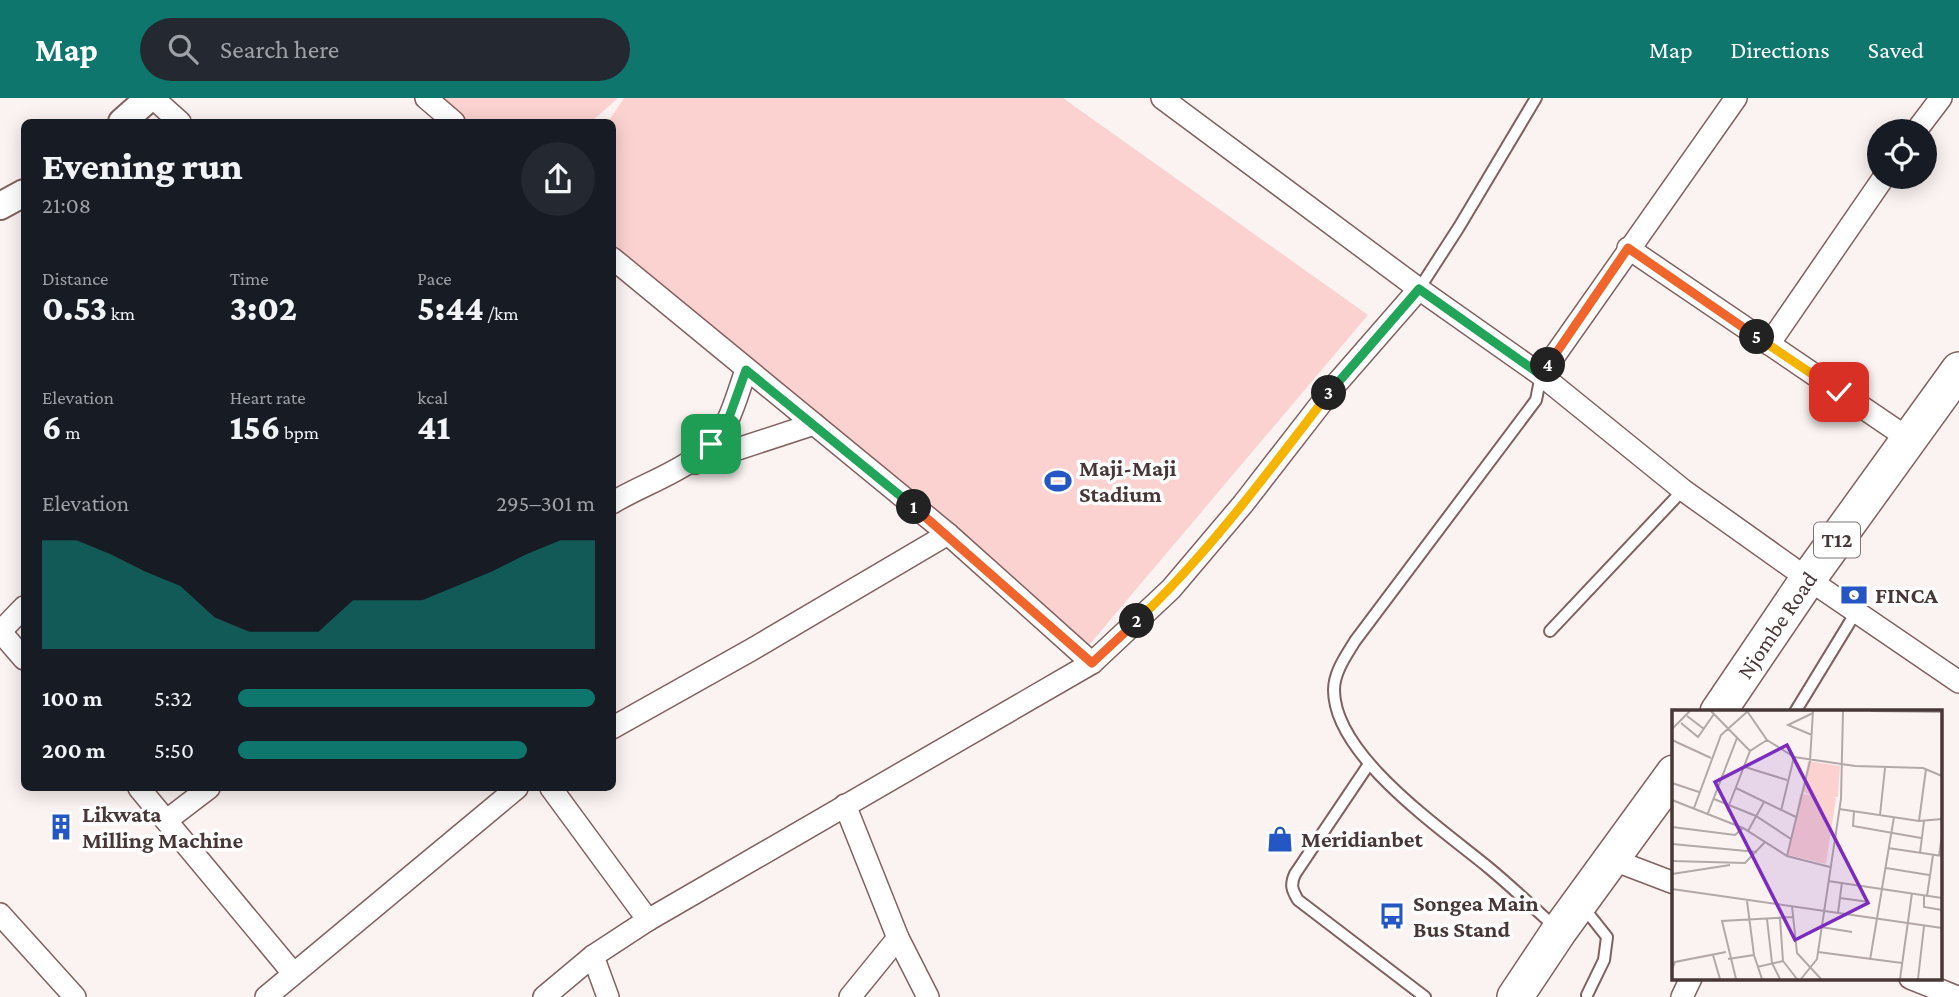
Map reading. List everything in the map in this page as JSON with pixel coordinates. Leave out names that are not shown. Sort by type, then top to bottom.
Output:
[{"type":"highway","name":"Njombe Road","points":[[1719,710],[1808,579],[1959,370]]},
{"type":"highway","points":[[1515,997],[1559,931],[1672,777]]},
{"type":"street","points":[[126,119],[151,98],[176,119]]},
{"type":"street","points":[[426,98],[450,119]]},
{"type":"street","points":[[1162,98],[1419,289],[1541,375],[1683,490],[1959,682]]},
{"type":"street","points":[[1541,375],[1736,98]]},
{"type":"street","points":[[1925,119],[1941,98]]},
{"type":"street","points":[[1769,344],[1876,189]]},
{"type":"street","points":[[0,206],[21,195]]},
{"type":"street","points":[[1628,248],[1909,439]]},
{"type":"street","points":[[616,261],[948,534],[1092,663]]},
{"type":"street","points":[[544,997],[593,956],[648,920],[1092,663],[1171,589],[1243,504],[1337,383],[1419,289]]},
{"type":"street","points":[[680,468],[711,444],[727,423],[746,370]]},
{"type":"street","points":[[616,498],[680,468],[814,424]]},
{"type":"street","points":[[616,726],[948,534]]},
{"type":"street","points":[[21,610],[0,632],[21,656]]},
{"type":"street","points":[[142,791],[293,973]]},
{"type":"street","points":[[167,820],[205,791]]},
{"type":"street","points":[[266,997],[513,791]]},
{"type":"street","points":[[553,791],[648,920]]},
{"type":"street","points":[[845,805],[898,938],[928,997]]},
{"type":"street","points":[[1611,859],[1672,882]]},
{"type":"street","points":[[0,914],[75,997]]},
{"type":"street","points":[[850,997],[898,938]]},
{"type":"street","points":[[593,956],[608,997]]},
{"type":"street","points":[[1682,997],[1691,979]]},
{"type":"street","points":[[1912,979],[1957,997]]},
{"type":"lane","points":[[1419,289],[1536,98]]},
{"type":"lane","points":[[1541,375],[1536,400],[1355,641],[1339,667],[1334,689],[1340,721],[1369,764],[1415,809],[1491,869],[1559,931]]},
{"type":"lane","points":[[1550,631],[1683,490]]},
{"type":"lane","points":[[1795,710],[1856,612]]},
{"type":"lane","points":[[1369,764],[1295,874],[1292,890],[1298,900],[1425,997]]},
{"type":"lane","points":[[1580,902],[1606,937],[1604,960],[1587,995]]},
{"type":"shaded area","points":[[419,98],[618,98],[594,119],[445,119]]},
{"type":"shaded area","name":"Maji-Maji Stadium","points":[[624,98],[1063,98],[1368,315],[1089,645],[689,318],[616,265],[616,119],[610,119]]},
{"type":"place","name":"Maji-Maji Stadium","points":[[1058,481]]},
{"type":"place","name":"FINCA","points":[[1854,595]]},
{"type":"place","name":"Likwata Milling Machine","points":[[61,827]]},
{"type":"place","name":"Meridianbet","points":[[1280,839]]},
{"type":"place","name":"Songea Main Bus Stand","points":[[1392,916]]},
{"type":"route","points":[[711,444],[727,423],[746,370],[948,534],[1092,663],[1171,589],[1243,504],[1337,383],[1419,289],[1541,375],[1628,248],[1839,392]]}]
